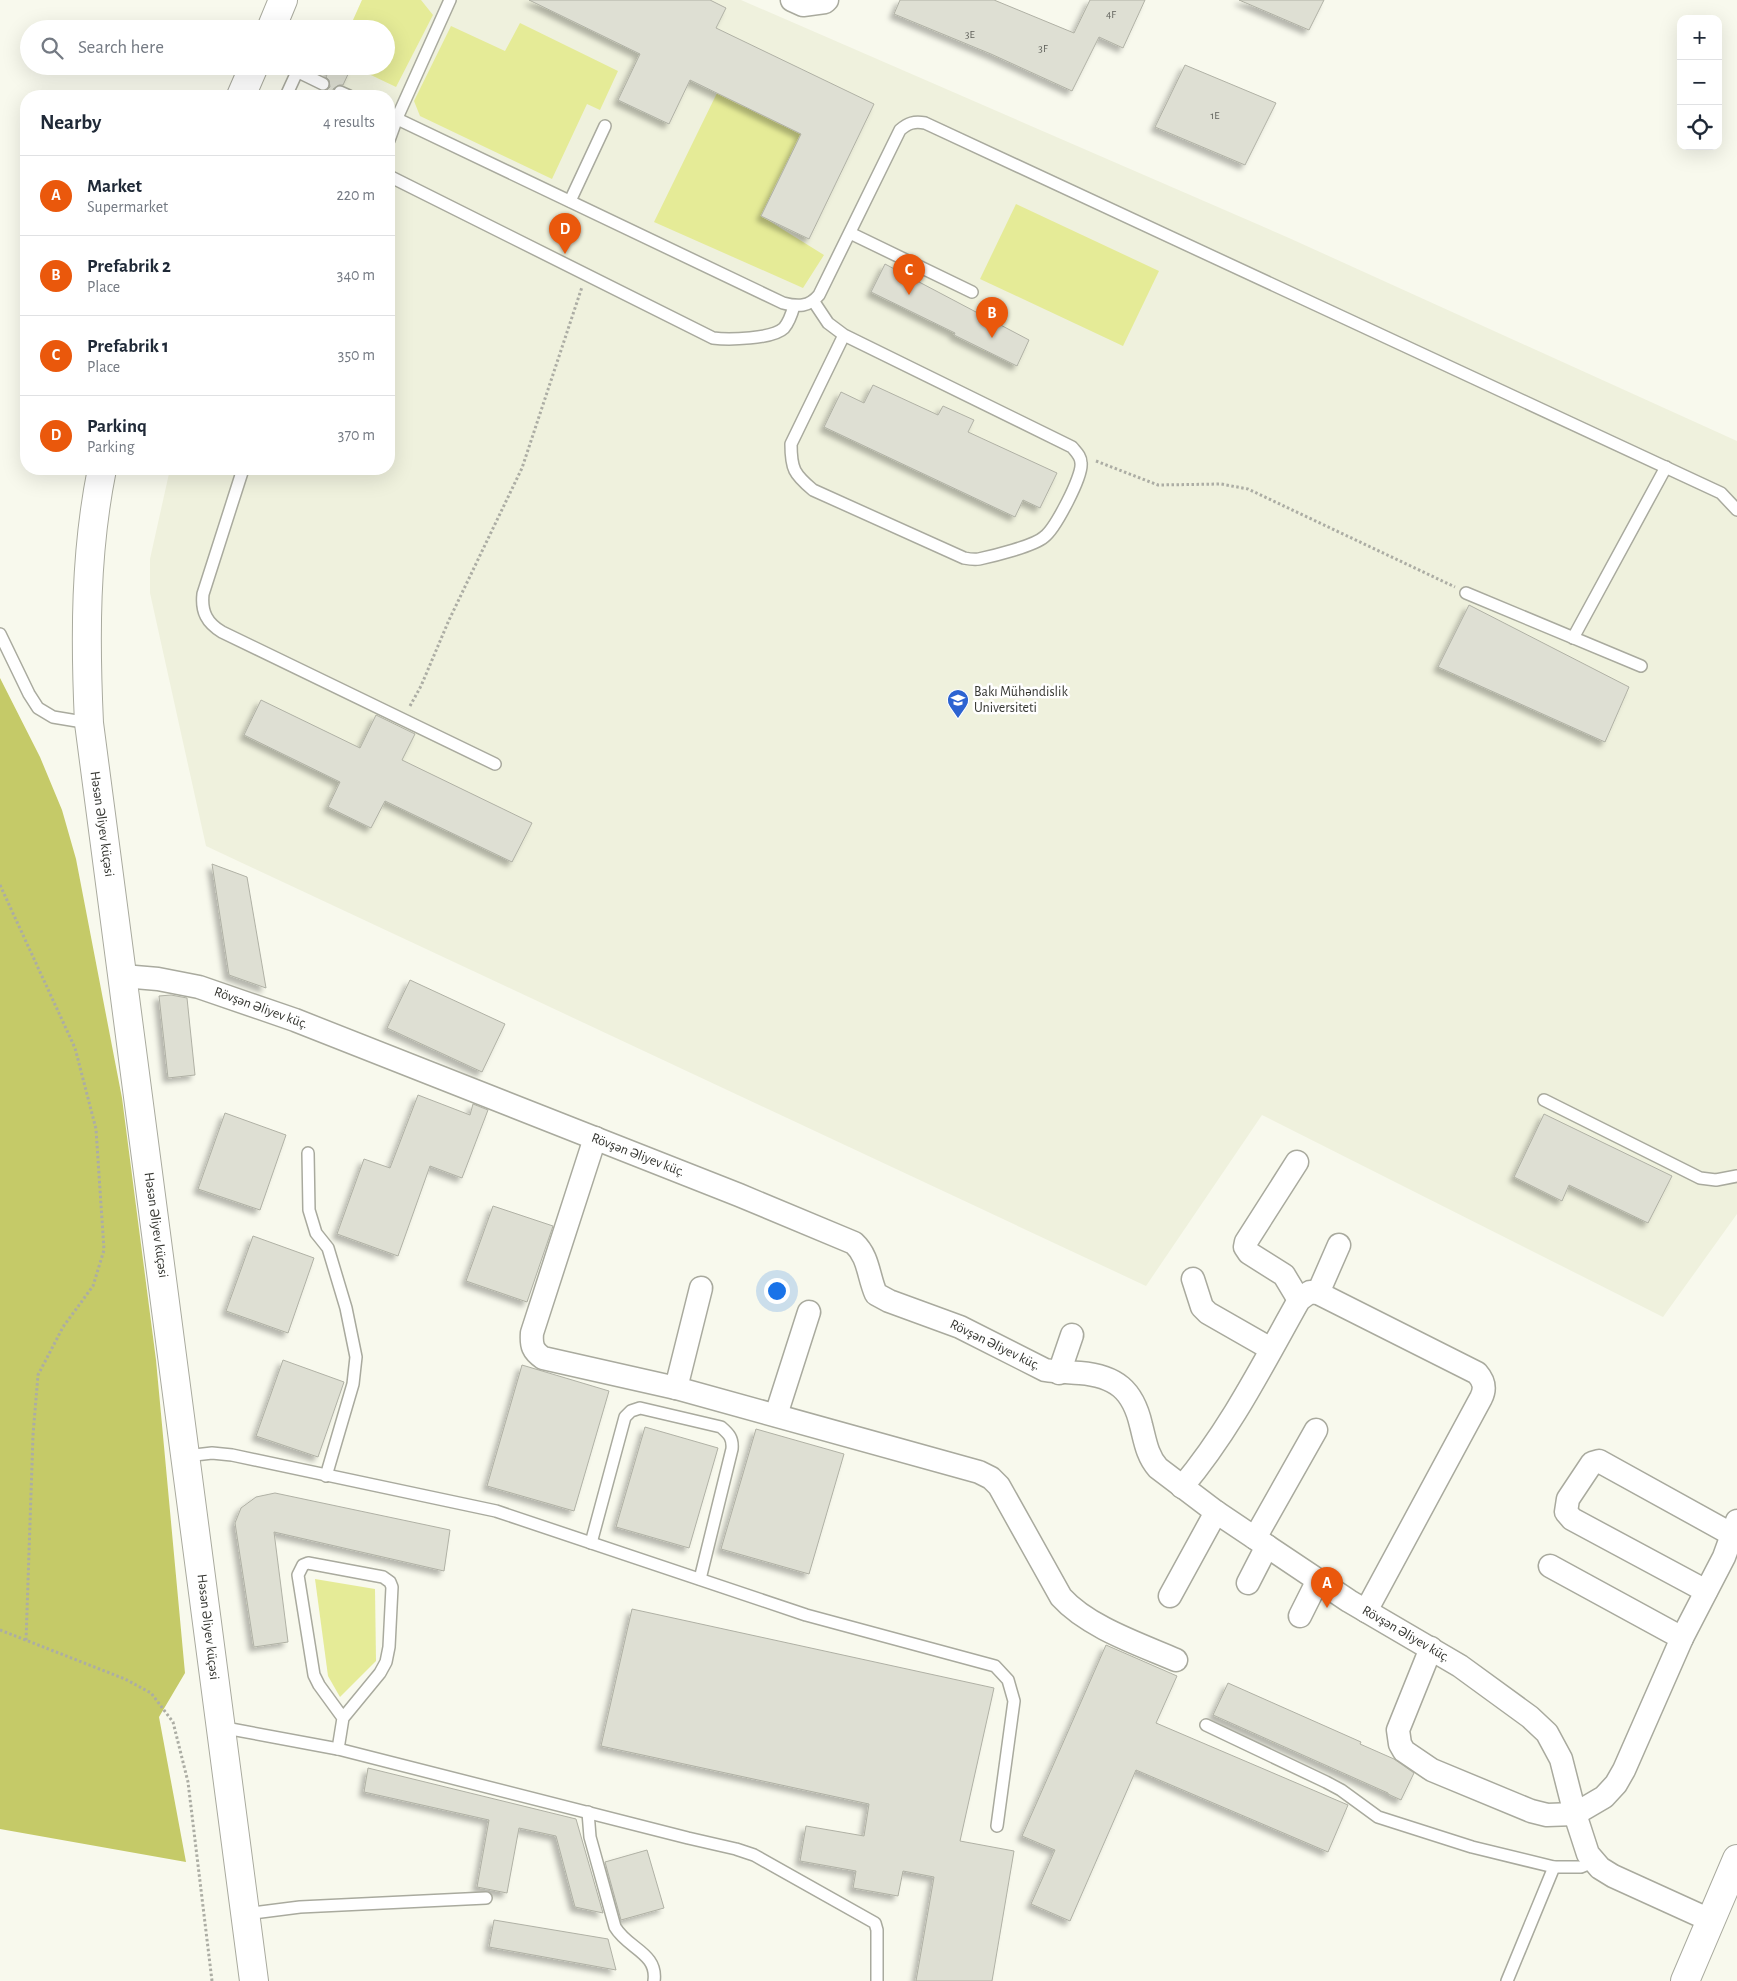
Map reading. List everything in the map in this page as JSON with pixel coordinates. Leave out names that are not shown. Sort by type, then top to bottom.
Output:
[{"type":"main road","points":[[274,20],[283,0]]},
{"type":"main road","points":[[244,90],[250,75]]},
{"type":"main road","name":"Həsən Əliyev küçəsi","points":[[101,475],[92,534],[88,581],[86,667],[89,722],[254,1981]]},
{"type":"main road","points":[[1685,1981],[1737,1859]]},
{"type":"street","points":[[792,0],[803,5],[827,0]]},
{"type":"street","name":"Rövşən Əliyev küç.","points":[[122,976],[181,982],[219,993],[304,1024],[843,1237],[862,1250],[866,1258],[873,1288],[880,1297],[960,1327],[1032,1364],[1059,1373],[1079,1373],[1105,1378],[1120,1386],[1129,1394],[1138,1410],[1147,1450],[1153,1462],[1182,1487],[1318,1580],[1460,1666],[1530,1716],[1547,1733],[1562,1759],[1575,1814],[1588,1854],[1593,1862]]},
{"type":"street","points":[[595,1138],[532,1333],[531,1345],[535,1352],[543,1358],[676,1388],[979,1472],[992,1478],[999,1486],[1061,1597],[1071,1608],[1086,1619],[1176,1660]]},
{"type":"street","points":[[1297,1162],[1246,1242],[1245,1247],[1249,1253],[1284,1275],[1309,1297],[1476,1373],[1482,1378],[1484,1384],[1481,1398],[1366,1610]]},
{"type":"street","points":[[1182,1487],[1212,1450],[1271,1349],[1309,1297],[1339,1245]]},
{"type":"street","points":[[1193,1279],[1202,1307],[1208,1313],[1271,1349]]},
{"type":"street","points":[[676,1388],[701,1288]]},
{"type":"street","points":[[776,1415],[809,1312]]},
{"type":"street","points":[[1059,1373],[1072,1335]]},
{"type":"street","points":[[1248,1582],[1261,1542],[1316,1430]]},
{"type":"street","points":[[1431,1648],[1398,1730],[1400,1744],[1404,1752],[1432,1770],[1531,1811],[1547,1815],[1575,1814],[1604,1796],[1616,1784],[1624,1770],[1682,1638],[1706,1591],[1735,1528],[1600,1461],[1592,1462],[1568,1499],[1566,1512],[1572,1519],[1706,1591]]},
{"type":"street","points":[[1170,1596],[1216,1512]]},
{"type":"street","points":[[1550,1566],[1682,1638]]},
{"type":"street","points":[[1300,1616],[1318,1580]]},
{"type":"street","points":[[1593,1862],[1613,1876],[1712,1921]]},
{"type":"lane","points":[[395,112],[450,0]]},
{"type":"lane","points":[[289,90],[296,75]]},
{"type":"lane","points":[[304,75],[323,84]]},
{"type":"lane","points":[[395,117],[783,303],[794,306],[805,306],[814,302],[819,295],[900,130],[916,121],[925,123],[1722,493],[1737,510]]},
{"type":"lane","points":[[570,201],[605,126]]},
{"type":"lane","points":[[395,179],[713,338],[772,334],[783,329],[789,320],[794,306]]},
{"type":"lane","points":[[850,233],[972,292]]},
{"type":"lane","points":[[814,302],[828,323],[844,335],[1072,447],[1079,454],[1082,464],[1078,480],[1055,523],[1045,537],[977,559],[964,558],[813,490],[797,477],[791,459],[791,444],[844,335]]},
{"type":"lane","points":[[1574,638],[1666,468]]},
{"type":"lane","points":[[241,475],[203,594],[202,604],[210,625],[495,764]]},
{"type":"lane","points":[[1466,592],[1641,666]]},
{"type":"lane","points":[[0,634],[29,694],[38,708],[53,716],[89,722]]},
{"type":"lane","points":[[1544,1100],[1700,1178],[1716,1180],[1737,1176]]},
{"type":"lane","points":[[308,1153],[309,1210],[316,1233],[328,1248],[346,1308],[356,1357],[353,1384],[326,1476]]},
{"type":"lane","points":[[590,1543],[625,1417],[631,1411],[640,1408],[720,1427],[728,1432],[733,1439],[732,1449],[700,1580]]},
{"type":"lane","points":[[186,1456],[212,1453],[232,1454],[326,1476],[496,1511],[806,1615],[994,1666],[1008,1680],[1014,1701],[997,1826]]},
{"type":"lane","points":[[338,1749],[343,1718],[380,1674],[386,1662],[389,1648],[392,1587],[390,1582],[383,1577],[308,1563],[303,1565],[298,1575],[311,1664],[319,1685],[343,1718]]},
{"type":"lane","points":[[1206,1725],[1341,1790],[1378,1817],[1472,1847],[1554,1867],[1581,1867],[1593,1862]]},
{"type":"lane","points":[[220,1727],[338,1749],[754,1855],[875,1924],[877,1930],[877,1981]]},
{"type":"lane","points":[[588,1812],[590,1837],[615,1927],[621,1937],[650,1959],[655,1969],[654,1981]]},
{"type":"lane","points":[[1507,1981],[1554,1867]]},
{"type":"lane","points":[[245,1914],[300,1907],[486,1898]]},
{"type":"path","points":[[402,720],[421,686],[448,620],[522,468],[586,274]]},
{"type":"path","points":[[1079,454],[1158,485],[1221,484],[1248,489],[1466,592]]},
{"type":"path","points":[[0,885],[75,1048],[96,1129],[104,1250],[93,1286],[63,1327],[38,1375],[33,1435],[26,1642]]},
{"type":"path","points":[[0,1630],[26,1642],[125,1679],[151,1693],[173,1722],[188,1782],[212,1981]]},
{"type":"shaded area","name":"Bakı Mühəndislik Universiteti","points":[[362,0],[741,0],[1289,238],[1737,441],[1737,1214],[1663,1317],[1262,1115],[1146,1286],[206,846],[150,593],[150,559],[169,475],[395,475],[395,90],[321,90],[327,75],[395,75],[395,20],[353,20]]},
{"type":"green space","points":[[362,0],[421,0],[433,15],[396,87],[371,75],[395,75],[395,20],[353,20]]},
{"type":"green space","points":[[520,23],[618,71],[600,110],[587,104],[552,179],[420,116],[414,101],[451,26],[505,51]]},
{"type":"green space","points":[[717,93],[801,134],[761,216],[824,255],[803,288],[654,222]]},
{"type":"green space","points":[[1016,204],[1159,271],[1123,346],[980,279]]},
{"type":"green space","points":[[0,678],[40,757],[62,810],[76,859],[122,1098],[156,1360],[185,1673],[159,1717],[186,1862],[0,1829]]},
{"type":"green space","points":[[315,1579],[375,1589],[376,1661],[340,1697],[328,1676]]},
{"type":"building","points":[[529,0],[710,0],[726,8],[716,28],[874,104],[809,239],[761,216],[801,134],[690,80],[669,124],[618,100],[640,54]]},
{"type":"building","points":[[900,0],[994,0],[1074,33],[1090,0],[1145,0],[1123,48],[1099,37],[1072,91],[991,54],[894,14]]},
{"type":"building","points":[[1239,0],[1324,0],[1309,30]]},
{"type":"building","points":[[1185,65],[1276,103],[1245,165],[1155,127]]},
{"type":"building","points":[[327,75],[348,75],[343,85],[339,85],[333,90],[327,90],[330,87],[329,80],[326,77]]},
{"type":"building","points":[[885,264],[1029,340],[1017,366],[871,292]]},
{"type":"building","points":[[873,385],[938,415],[943,406],[974,420],[968,432],[1057,473],[1040,508],[1023,500],[1015,517],[824,427],[841,392],[864,403]]},
{"type":"building","points":[[1469,605],[1629,687],[1605,742],[1438,667]]},
{"type":"building","points":[[261,700],[360,748],[376,715],[415,734],[402,760],[532,823],[512,862],[385,801],[371,828],[328,807],[340,782],[244,735]]},
{"type":"building","points":[[212,864],[247,877],[266,988],[229,975]]},
{"type":"building","points":[[410,980],[505,1024],[482,1072],[387,1028]]},
{"type":"building","points":[[171,995],[187,998],[195,1075],[168,1078],[159,996]]},
{"type":"building","points":[[418,1095],[470,1115],[473,1104],[488,1110],[462,1178],[430,1166],[398,1256],[337,1234],[364,1159],[390,1168]]},
{"type":"building","points":[[225,1113],[286,1135],[260,1210],[198,1189]]},
{"type":"building","points":[[1544,1114],[1672,1176],[1648,1223],[1569,1185],[1562,1201],[1514,1177]]},
{"type":"building","points":[[493,1206],[553,1226],[527,1302],[466,1281]]},
{"type":"building","points":[[253,1236],[314,1258],[288,1333],[226,1311]]},
{"type":"building","points":[[283,1360],[344,1382],[318,1457],[256,1436]]},
{"type":"building","points":[[522,1365],[609,1391],[574,1511],[487,1486]]},
{"type":"building","points":[[645,1427],[718,1448],[689,1548],[616,1527]]},
{"type":"building","points":[[756,1429],[844,1454],[809,1574],[721,1549]]},
{"type":"building","points":[[275,1493],[450,1530],[444,1571],[274,1532],[288,1642],[254,1647],[235,1523],[241,1508],[256,1497]]},
{"type":"building","points":[[632,1609],[994,1688],[960,1841],[1014,1851],[992,1981],[916,1981],[934,1877],[903,1871],[898,1896],[853,1888],[856,1871],[800,1861],[806,1826],[864,1836],[869,1804],[601,1746]]},
{"type":"building","points":[[1106,1645],[1177,1676],[1156,1723],[1348,1805],[1328,1852],[1136,1770],[1070,1921],[1031,1904],[1055,1850],[1022,1836]]},
{"type":"building","points":[[1228,1683],[1361,1742],[1360,1744],[1394,1759],[1414,1773],[1401,1800],[1213,1715]]},
{"type":"building","points":[[368,1768],[576,1819],[603,1913],[575,1907],[556,1836],[519,1828],[507,1893],[477,1887],[489,1820],[364,1792]]},
{"type":"building","points":[[647,1850],[664,1908],[621,1920],[605,1862]]},
{"type":"building","points":[[494,1920],[608,1939],[616,1970],[489,1947]]},
{"type":"place","name":"Parkinq","points":[[565,254]]},
{"type":"place","name":"Prefabrik 1","points":[[909,295]]},
{"type":"place","name":"Prefabrik 2","points":[[992,338]]},
{"type":"place","name":"Bakı Mühəndislik Universiteti","points":[[958,719]]},
{"type":"place","name":"Market","points":[[1327,1608]]}]
